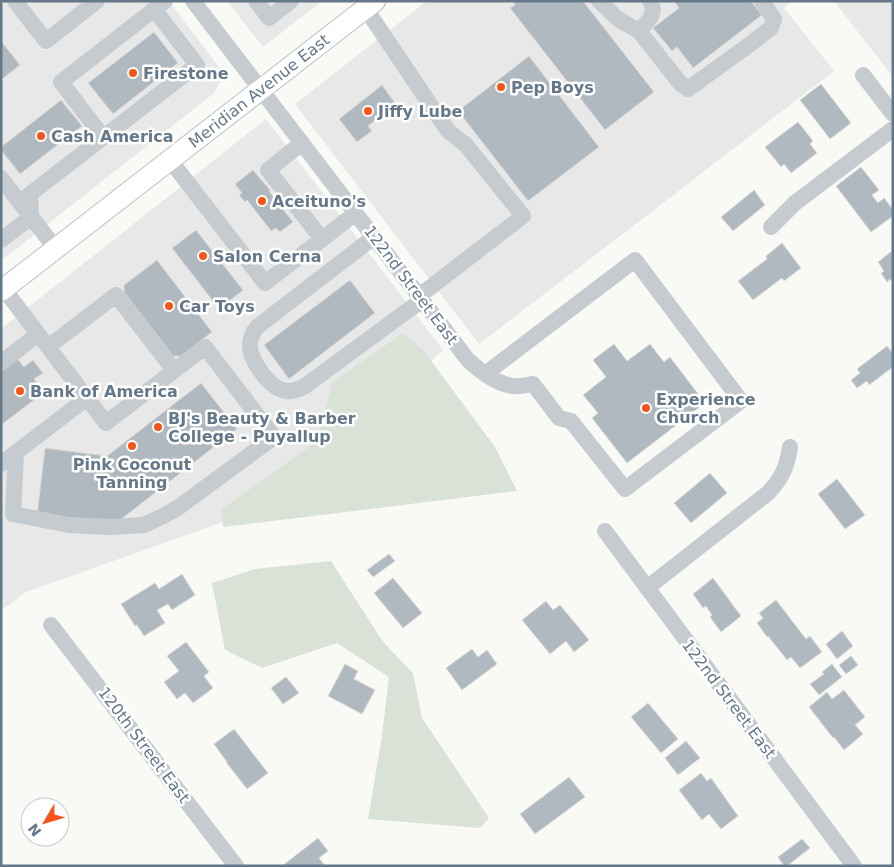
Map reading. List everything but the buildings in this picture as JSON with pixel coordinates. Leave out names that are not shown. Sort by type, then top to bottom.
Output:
[{"type":"main road","name":"Meridian Avenue East","points":[[2,290],[370,5]]},
{"type":"street","points":[[15,1],[46,41],[96,1]]},
{"type":"street","points":[[256,1],[269,18],[291,1]]},
{"type":"street","points":[[599,1],[618,19],[639,31],[680,83],[688,89],[771,28],[774,19],[762,1]]},
{"type":"street","points":[[639,31],[651,18],[653,6],[650,1]]},
{"type":"street","name":"122nd Street East","points":[[201,4],[261,90],[468,360],[485,374],[505,384],[513,386],[533,384],[559,418],[571,421],[625,489],[741,401],[635,260],[485,374]]},
{"type":"street","points":[[32,217],[30,194],[197,65],[159,5],[60,82],[103,137]]},
{"type":"street","points":[[370,5],[448,131],[466,146],[523,216],[421,298],[305,386],[288,392],[274,386],[254,361],[250,346],[252,333],[257,327],[374,237]]},
{"type":"street","points":[[863,75],[893,114]]},
{"type":"street","points":[[771,227],[795,203],[893,130]]},
{"type":"street","points":[[302,143],[268,170],[322,239]]},
{"type":"street","points":[[170,160],[265,283],[356,213]]},
{"type":"street","points":[[1,178],[56,248]]},
{"type":"street","points":[[1,240],[32,217]]},
{"type":"street","points":[[2,290],[106,423],[205,347],[274,437],[165,516],[144,525],[111,527],[70,526],[13,514],[16,452]]},
{"type":"street","points":[[1,363],[43,341],[116,295],[174,370]]},
{"type":"street","points":[[1,464],[87,398]]},
{"type":"street","points":[[647,588],[768,493],[786,468],[790,447]]},
{"type":"street","name":"122nd Street East","points":[[605,531],[854,866]]},
{"type":"street","name":"120th Street East","points":[[51,625],[236,866]]},
{"type":"shaded area","points":[[1,1],[169,1],[221,70],[220,82],[214,93],[1,261]]},
{"type":"shaded area","points":[[227,1],[322,1],[263,47]]},
{"type":"shaded area","points":[[427,1],[792,1],[784,8],[834,71],[479,344],[295,104]]},
{"type":"shaded area","points":[[834,1],[893,1],[893,77]]},
{"type":"shaded area","points":[[266,119],[443,350],[300,483],[265,507],[26,592],[1,611],[1,329]]},
{"type":"shaded area","points":[[403,333],[423,350],[495,447],[517,491],[223,527],[222,509],[316,442],[333,382]]},
{"type":"shaded area","points":[[331,561],[383,642],[413,673],[422,718],[489,818],[480,828],[368,819],[382,736],[389,677],[337,643],[262,668],[225,650],[212,583],[255,569]]},
{"type":"place","name":"Firestone","points":[[133,73]]},
{"type":"place","name":"Pep Boys","points":[[501,87]]},
{"type":"place","name":"Jiffy Lube","points":[[368,111]]},
{"type":"place","name":"Cash America","points":[[41,136]]},
{"type":"place","name":"Aceituno's","points":[[262,201]]},
{"type":"place","name":"Salon Cerna","points":[[203,256]]},
{"type":"place","name":"Car Toys","points":[[169,306]]},
{"type":"place","name":"Bank of America","points":[[20,391]]},
{"type":"place","name":"Experience Church","points":[[646,408]]},
{"type":"place","name":"BJ's Beauty & Barber College - Puyallup","points":[[158,427]]},
{"type":"place","name":"Pink Coconut Tanning","points":[[132,446]]}]
